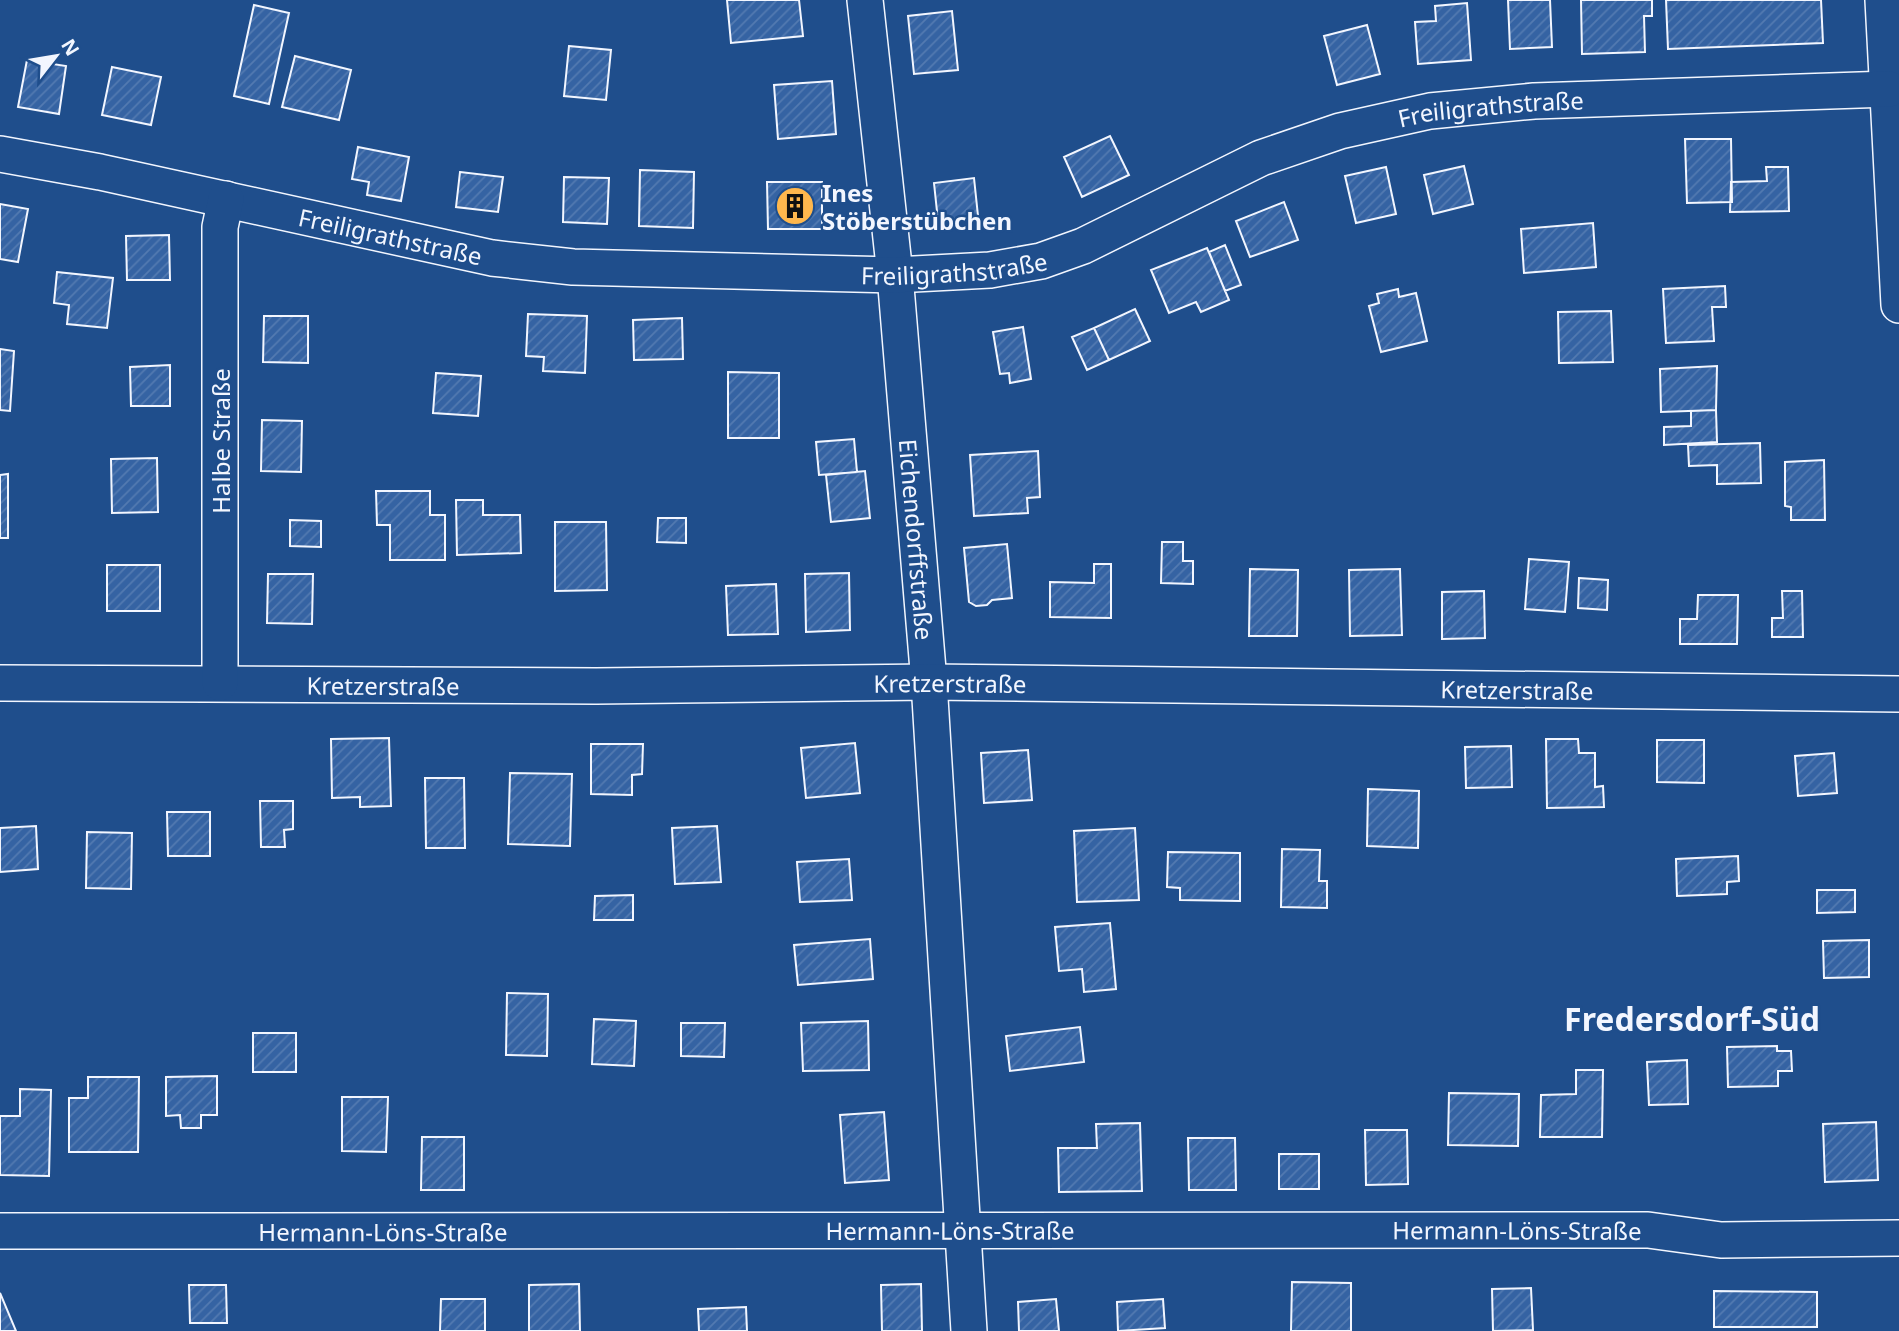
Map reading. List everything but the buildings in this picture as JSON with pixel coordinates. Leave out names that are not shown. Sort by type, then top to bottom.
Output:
[{"type":"street","name":"Eichendorffstraße","points":[[865,0],[895,275],[929,682],[970,1331]]},
{"type":"street","points":[[1883,0],[1899,305]]},
{"type":"street","name":"Freiligrathstraße","points":[[0,155],[226,199],[492,258],[573,267],[895,275],[990,270],[1041,261],[1083,246],[1261,158],[1340,131],[1430,111],[1534,101],[1889,89]]},
{"type":"street","name":"Halbe Straße","points":[[220,683],[220,227],[226,199]]},
{"type":"street","name":"Kretzerstraße","points":[[0,683],[596,686],[929,682],[1899,694]]},
{"type":"street","name":"Hermann-Löns-Straße","points":[[0,1231],[1638,1230],[1721,1240],[1899,1238]]},
{"type":"place","name":"Ines Stöberstübchen","points":[[795,206]]},
{"type":"district","name":"Fredersdorf-Süd","points":[[1692,1018]]}]
